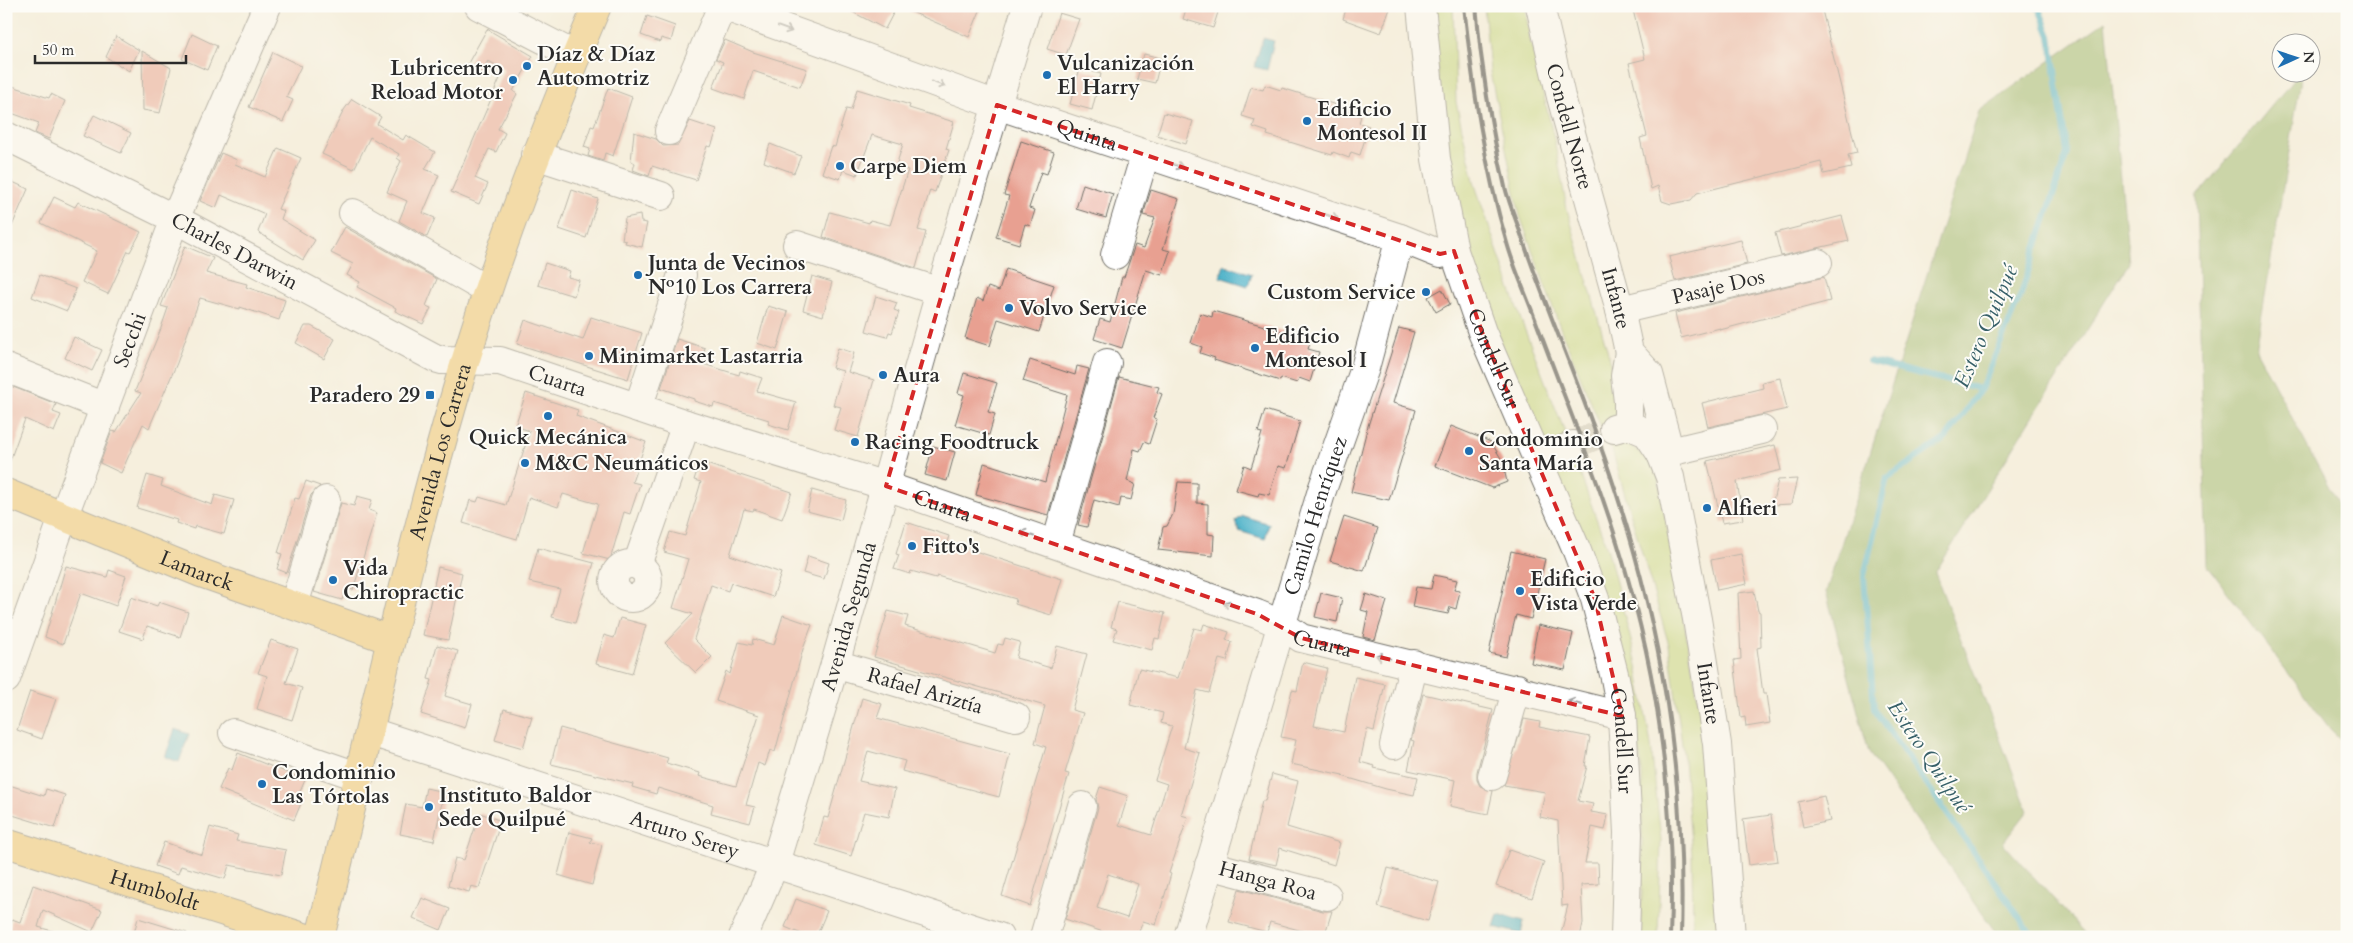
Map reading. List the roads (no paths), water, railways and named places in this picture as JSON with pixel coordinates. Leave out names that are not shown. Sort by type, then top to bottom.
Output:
[{"type":"main road","name":"Avenida Los Carrera","points":[[320,937],[392,640],[442,442],[465,361],[487,290],[535,155],[596,6]]},
{"type":"main road","name":"Lamarck","points":[[6,493],[201,572],[392,640]]},
{"type":"main road","name":"Humboldt","points":[[6,843],[304,937]]},
{"type":"street","name":"Secchi","points":[[6,679],[104,406],[175,219],[267,6]]},
{"type":"street","points":[[479,6],[576,56]]},
{"type":"street","points":[[669,131],[722,6]]},
{"type":"street","name":"Quinta","points":[[722,6],[997,105],[1400,238],[1440,254],[1454,251]]},
{"type":"street","name":"Avenida Segunda","points":[[743,937],[775,862],[835,664],[940,292],[1027,6]]},
{"type":"street","name":"Condell Sur","points":[[1422,6],[1436,159],[1454,251],[1482,332],[1577,550],[1596,599],[1622,716],[1628,833],[1625,937]]},
{"type":"street","name":"Condell Norte","points":[[1540,6],[1561,97],[1602,246]]},
{"type":"street","name":"Charles Darwin","points":[[6,136],[175,219],[435,358],[465,361]]},
{"type":"street","points":[[535,155],[661,196]]},
{"type":"street","points":[[1115,255],[1145,155]]},
{"type":"street","points":[[353,213],[487,290]]},
{"type":"street","name":"Camilo Henríquez","points":[[1188,937],[1322,490],[1365,368],[1400,238]]},
{"type":"street","points":[[797,245],[940,292]]},
{"type":"street","name":"Infante","points":[[1602,246],[1620,310],[1629,352],[1621,427],[1647,433],[1661,454],[1670,477],[1680,523],[1717,744],[1731,937]]},
{"type":"street","name":"Pasaje Dos","points":[[1620,310],[1818,263]]},
{"type":"street","points":[[638,408],[682,275]]},
{"type":"street","name":"Infante","points":[[1629,352],[1649,374],[1666,438],[1661,454]]},
{"type":"street","name":"Cuarta","points":[[465,361],[500,361],[686,424],[886,486],[1281,624],[1301,638],[1517,688],[1622,716]]},
{"type":"street","points":[[1056,544],[1107,363]]},
{"type":"street","points":[[6,368],[104,406]]},
{"type":"street","points":[[637,565],[686,424]]},
{"type":"street","points":[[1661,454],[1762,430]]},
{"type":"street","points":[[1538,462],[1573,445]]},
{"type":"street","points":[[294,605],[326,500]]},
{"type":"street","name":"Rafael Ariztía","points":[[835,664],[1016,717]]},
{"type":"street","points":[[1394,745],[1414,664]]},
{"type":"street","points":[[1492,776],[1517,688]]},
{"type":"street","name":"Arturo Serey","points":[[370,732],[775,862],[999,937]]},
{"type":"street","points":[[233,733],[360,777]]},
{"type":"street","points":[[1044,937],[1082,806]]},
{"type":"street","name":"Hanga Roa","points":[[1209,866],[1327,896]]},
{"type":"water","points":[[1263,38],[1274,41],[1267,70],[1254,67]]},
{"type":"water","points":[[1224,265],[1252,274],[1248,286],[1220,277]]},
{"type":"water","points":[[1243,516],[1269,524],[1265,539],[1239,531],[1236,521]]},
{"type":"water","points":[[175,729],[189,734],[179,762],[165,757]]},
{"type":"water","points":[[1498,914],[1524,921],[1521,934],[1494,927]]},
{"type":"waterway","name":"Estero Quilpué","points":[[2033,937],[1874,709],[1864,576],[1887,478],[1946,438],[1981,389],[2021,294],[2067,153],[2050,36],[2038,6]]},
{"type":"waterway","points":[[1869,361],[1981,389]]},
{"type":"tunnel","points":[[1573,445],[1614,429]]},
{"type":"railway","points":[[1464,6],[1480,126],[1492,185],[1507,243],[1607,512],[1628,579],[1649,667],[1657,711],[1668,801],[1671,892],[1670,937]]},
{"type":"railway","points":[[1476,6],[1487,97],[1507,194],[1608,468],[1627,526],[1656,641],[1674,757],[1679,816],[1681,937]]},
{"type":"place","name":"Díaz & Díaz Automotriz","points":[[527,66]]},
{"type":"place","name":"Vulcanización El Harry","points":[[1047,75]]},
{"type":"place","name":"Lubricentro Reload Motor","points":[[513,80]]},
{"type":"place","name":"Edificio Montesol II","points":[[1307,121]]},
{"type":"place","name":"Carpe Diem","points":[[840,166]]},
{"type":"place","name":"Junta de Vecinos Nº10 Los Carrera","points":[[638,275]]},
{"type":"place","name":"Custom Service","points":[[1426,292]]},
{"type":"place","name":"Volvo Service","points":[[1009,308]]},
{"type":"place","name":"Edificio Montesol I","points":[[1255,348]]},
{"type":"place","name":"Minimarket Lastarria","points":[[589,356]]},
{"type":"place","name":"Aura","points":[[883,375]]},
{"type":"place","name":"Paradero 29","points":[[430,395]]},
{"type":"place","name":"Quick Mecánica","points":[[548,416]]},
{"type":"place","name":"Racing Foodtruck","points":[[855,442]]},
{"type":"place","name":"Condominio Santa María","points":[[1469,451]]},
{"type":"place","name":"M&C Neumáticos","points":[[525,463]]},
{"type":"place","name":"Alfieri","points":[[1707,508]]},
{"type":"place","name":"Fitto's","points":[[912,546]]},
{"type":"place","name":"Vida Chiropractic","points":[[333,580]]},
{"type":"place","name":"Edificio Vista Verde","points":[[1520,591]]},
{"type":"place","name":"Condominio Las Tórtolas","points":[[262,784]]},
{"type":"place","name":"Instituto Baldor Sede Quilpué","points":[[429,807]]}]
